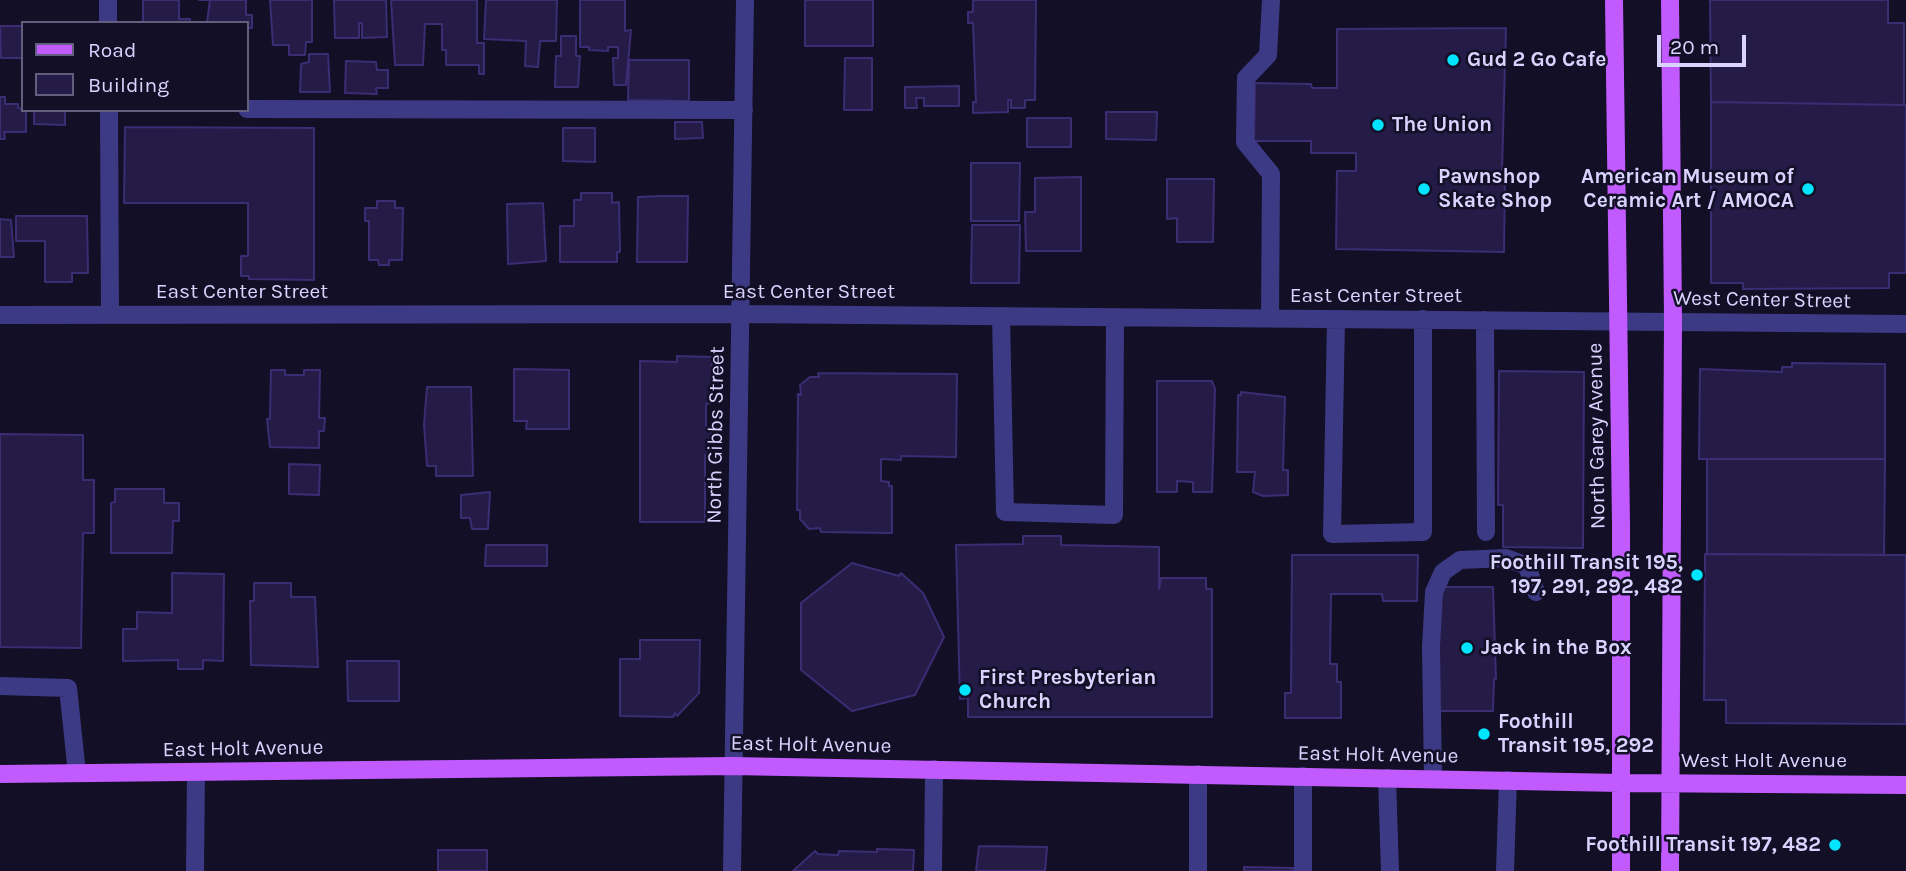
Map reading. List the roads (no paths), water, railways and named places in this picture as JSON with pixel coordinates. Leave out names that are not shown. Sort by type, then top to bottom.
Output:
[{"type":"main road","name":"North Garey Avenue","points":[[1614,0],[1621,871]]},
{"type":"main road","points":[[1671,0],[1671,871]]},
{"type":"main road","name":"East Holt Avenue","points":[[0,774],[732,766],[1621,783]]},
{"type":"main road","name":"West Holt Avenue","points":[[1621,783],[1906,785]]},
{"type":"street","points":[[108,0],[108,21]]},
{"type":"street","name":"North Gibbs Street","points":[[732,871],[745,0]]},
{"type":"street","points":[[1270,318],[1271,174],[1245,142],[1246,78],[1268,55],[1271,0]]},
{"type":"street","points":[[248,109],[744,110]]},
{"type":"street","points":[[109,112],[110,315]]},
{"type":"street","name":"East Center Street","points":[[0,315],[742,314],[1618,320]]},
{"type":"street","points":[[1000,316],[1005,512],[1114,515],[1115,317]]},
{"type":"street","points":[[1336,319],[1332,534],[1423,532],[1423,320]]},
{"type":"street","points":[[1485,320],[1486,532]]},
{"type":"street","name":"West Center Street","points":[[1618,320],[1906,324]]},
{"type":"street","points":[[1433,779],[1431,647],[1434,592],[1443,572],[1460,560],[1506,558],[1527,566],[1536,592]]},
{"type":"street","points":[[0,686],[68,688],[77,774]]},
{"type":"street","points":[[933,871],[934,769]]},
{"type":"street","points":[[195,871],[196,772]]},
{"type":"street","points":[[1198,774],[1198,871]]},
{"type":"street","points":[[1303,776],[1303,871]]},
{"type":"street","points":[[1387,778],[1390,871]]},
{"type":"street","points":[[1505,871],[1508,780]]},
{"type":"place","name":"Gud 2 Go Cafe","points":[[1453,60]]},
{"type":"place","name":"The Union","points":[[1378,125]]},
{"type":"place","name":"Pawnshop Skate Shop","points":[[1424,189]]},
{"type":"place","name":"American Museum of Ceramic Art / AMOCA","points":[[1808,189]]},
{"type":"place","name":"Foothill Transit 195, 197, 291, 292, 482","points":[[1697,575]]},
{"type":"place","name":"Jack in the Box","points":[[1467,648]]},
{"type":"place","name":"First Presbyterian Church","points":[[965,690]]},
{"type":"place","name":"Foothill Transit 195, 292","points":[[1484,734]]},
{"type":"place","name":"Foothill Transit 197, 482","points":[[1835,845]]}]
